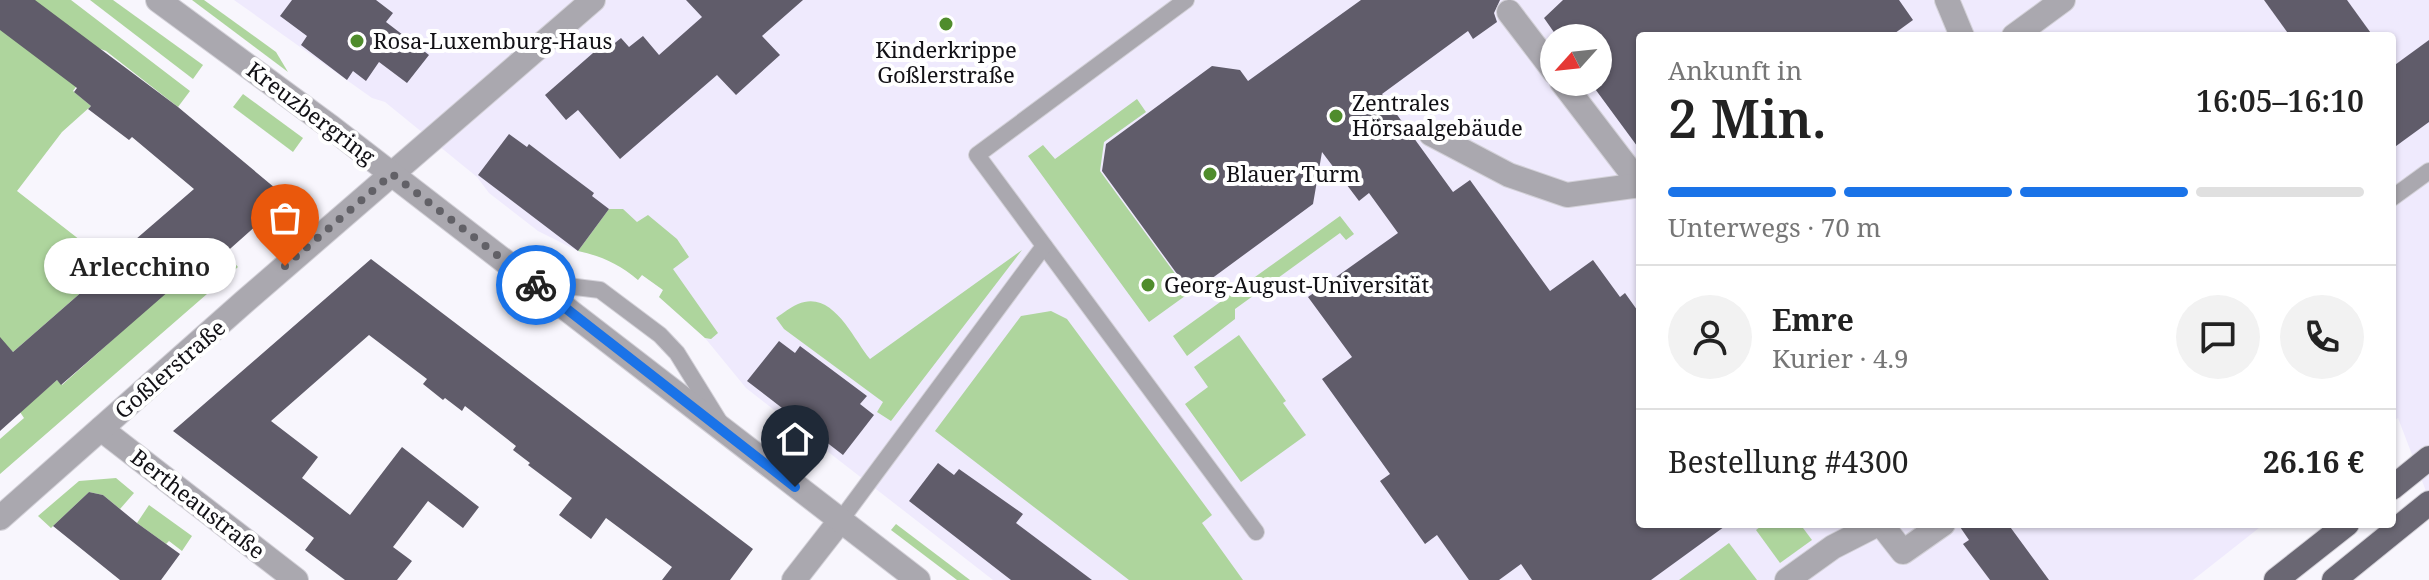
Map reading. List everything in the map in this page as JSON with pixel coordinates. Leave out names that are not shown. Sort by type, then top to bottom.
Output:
[{"type":"main road","points":[[2396,485],[2429,458]]},
{"type":"main road","points":[[2334,580],[2429,503]]},
{"type":"main road","points":[[2276,580],[2342,528]]},
{"type":"street","name":"Kreuzbergring","points":[[158,0],[392,174],[918,580]]},
{"type":"street","name":"Goßlerstraße","points":[[0,518],[593,0]]},
{"type":"street","points":[[1947,0],[1960,32]]},
{"type":"street","points":[[2019,32],[2063,0]]},
{"type":"street","points":[[1509,12],[1540,53]]},
{"type":"street","points":[[1573,96],[1636,179]]},
{"type":"street","points":[[1431,134],[1509,175],[1567,195],[1636,185]]},
{"type":"street","name":"Bertheaustraße","points":[[101,429],[296,580]]},
{"type":"street","points":[[794,580],[840,521]]},
{"type":"street","points":[[1787,580],[1833,547],[1872,528]]},
{"type":"street","points":[[1883,528],[1903,552],[1937,528]]},
{"type":"lane","points":[[1186,0],[977,155],[1256,532]]},
{"type":"lane","points":[[2396,195],[2429,171]]},
{"type":"lane","points":[[840,521],[1044,246]]},
{"type":"lane","points":[[531,282],[600,290],[660,335],[677,353],[726,432]]},
{"type":"shaded area","name":"Georg-August-Universität","points":[[234,0],[2429,0],[2429,499],[2398,418],[2396,419],[2396,32],[1636,32],[1636,528],[2259,528],[2193,580],[993,580],[746,388],[705,338],[659,297],[663,290],[642,275],[638,280],[621,266],[578,251],[538,231],[489,193],[477,177],[385,102],[372,98]]},
{"type":"green space","points":[[0,0],[71,0],[190,91],[178,107],[106,51],[95,47],[87,72],[73,91],[91,106],[62,132],[17,191],[98,254],[121,252],[124,255],[13,352],[0,339]]},
{"type":"green space","points":[[90,0],[113,0],[203,65],[193,79]]},
{"type":"green space","points":[[192,0],[204,0],[276,52],[288,72]]},
{"type":"green space","points":[[243,94],[303,138],[293,152],[233,107]]},
{"type":"green space","points":[[1137,99],[1146,112],[1104,142],[1100,171],[1179,279],[1203,283],[1149,322],[1028,156],[1043,145],[1055,159]]},
{"type":"green space","points":[[609,209],[623,209],[637,222],[648,215],[677,239],[689,257],[673,269],[718,333],[711,339],[705,338],[659,297],[663,290],[642,275],[638,280],[610,261],[578,251]]},
{"type":"green space","points":[[1340,216],[1354,234],[1346,240],[1340,233],[1235,309],[1235,319],[1187,356],[1173,336]]},
{"type":"green space","points":[[212,245],[221,256],[225,253],[238,267],[0,474],[0,439],[24,418],[20,412],[57,380],[62,385]]},
{"type":"green space","points":[[1022,250],[891,421],[877,412],[883,402],[784,329],[776,318],[798,304],[810,301],[822,303],[841,318],[870,359]]},
{"type":"green space","points":[[1051,311],[1067,319],[1212,515],[1202,523],[1243,580],[1129,580],[935,431],[1021,316]]},
{"type":"green space","points":[[1239,335],[1306,435],[1241,482],[1185,404],[1208,387],[1194,367]]},
{"type":"green space","points":[[116,478],[134,493],[120,509],[103,495],[89,492],[51,528],[38,516],[79,481]]},
{"type":"green space","points":[[149,505],[192,536],[182,551],[169,541],[166,544],[137,523]]},
{"type":"green space","points":[[896,524],[970,580],[957,580],[891,530]]},
{"type":"green space","points":[[1803,528],[1812,540],[1780,563],[1756,530]]},
{"type":"green space","points":[[1729,543],[1757,580],[1679,580]]},
{"type":"building","points":[[0,0],[35,0],[178,107],[287,198],[222,256],[216,250],[61,385],[57,380],[0,431],[0,337],[13,352],[194,189],[132,137],[129,140],[88,109],[91,106],[74,92],[77,88],[0,30]]},
{"type":"building","name":"Rosa-Luxemburg-Haus","points":[[292,0],[376,0],[393,13],[386,22],[429,55],[407,83],[379,62],[366,81],[353,71],[347,80],[301,45],[307,36],[280,16]]},
{"type":"building","points":[[686,0],[803,0],[762,36],[780,55],[736,95],[717,75],[620,159],[578,110],[566,120],[545,95],[601,46],[605,51],[621,38],[629,47],[643,36],[659,55],[702,17]]},
{"type":"building","points":[[1361,0],[1500,0],[1494,13],[1497,22],[1473,39],[1468,31],[1382,94],[1453,192],[1470,180],[1550,291],[1593,260],[1620,297],[1625,293],[1636,308],[1636,528],[1722,528],[1651,580],[1532,580],[1521,564],[1499,580],[1469,580],[1437,535],[1425,544],[1380,481],[1390,474],[1322,379],[1352,357],[1308,297],[1398,233],[1369,193],[1359,201],[1322,152],[1313,204],[1207,282],[1180,278],[1102,171],[1106,144],[1212,66],[1240,70],[1248,81]]},
{"type":"building","name":"Zentrales Hörsaalgebäude","points":[[1563,0],[1899,0],[1913,20],[1896,32],[1636,32],[1636,145],[1600,96],[1612,96],[1612,24],[1548,24],[1544,18]]},
{"type":"building","points":[[2264,0],[2347,0],[2370,32],[2287,32]]},
{"type":"building","points":[[2429,40],[2429,122],[2396,146],[2396,64]]},
{"type":"building","points":[[509,134],[527,147],[529,144],[594,193],[592,196],[609,209],[578,251],[478,175]]},
{"type":"building","points":[[371,259],[753,549],[730,580],[662,580],[672,567],[606,518],[591,539],[559,515],[572,498],[528,465],[530,463],[513,450],[516,446],[465,406],[462,411],[445,398],[443,400],[423,384],[427,379],[369,335],[271,421],[318,457],[302,478],[350,515],[402,447],[479,507],[463,528],[428,501],[393,547],[412,561],[397,580],[345,580],[305,550],[314,538],[173,431]]},
{"type":"building","points":[[779,341],[795,353],[800,346],[867,396],[860,404],[874,415],[843,455],[747,381]]},
{"type":"building","points":[[938,463],[954,475],[959,469],[1023,514],[1016,523],[1092,580],[1011,580],[909,501]]},
{"type":"building","points":[[89,492],[103,495],[180,554],[161,580],[120,580],[53,526]]},
{"type":"building","points":[[1961,528],[2011,528],[2049,580],[1990,580],[1963,544],[1969,540]]},
{"type":"way so far","points":[[285,266],[392,174],[536,285]]},
{"type":"place","name":"Kinderkrippe Goßlerstraße","points":[[946,24]]},
{"type":"place","name":"Rosa-Luxemburg-Haus","points":[[357,41]]},
{"type":"place","name":"Zentrales Hörsaalgebäude","points":[[1336,116]]},
{"type":"place","name":"Blauer Turm","points":[[1210,174]]},
{"type":"place","name":"Arlecchino","points":[[285,266]]},
{"type":"place","name":"Georg-August-Universität","points":[[1148,285]]},
{"type":"route","points":[[536,285],[795,487]]}]
